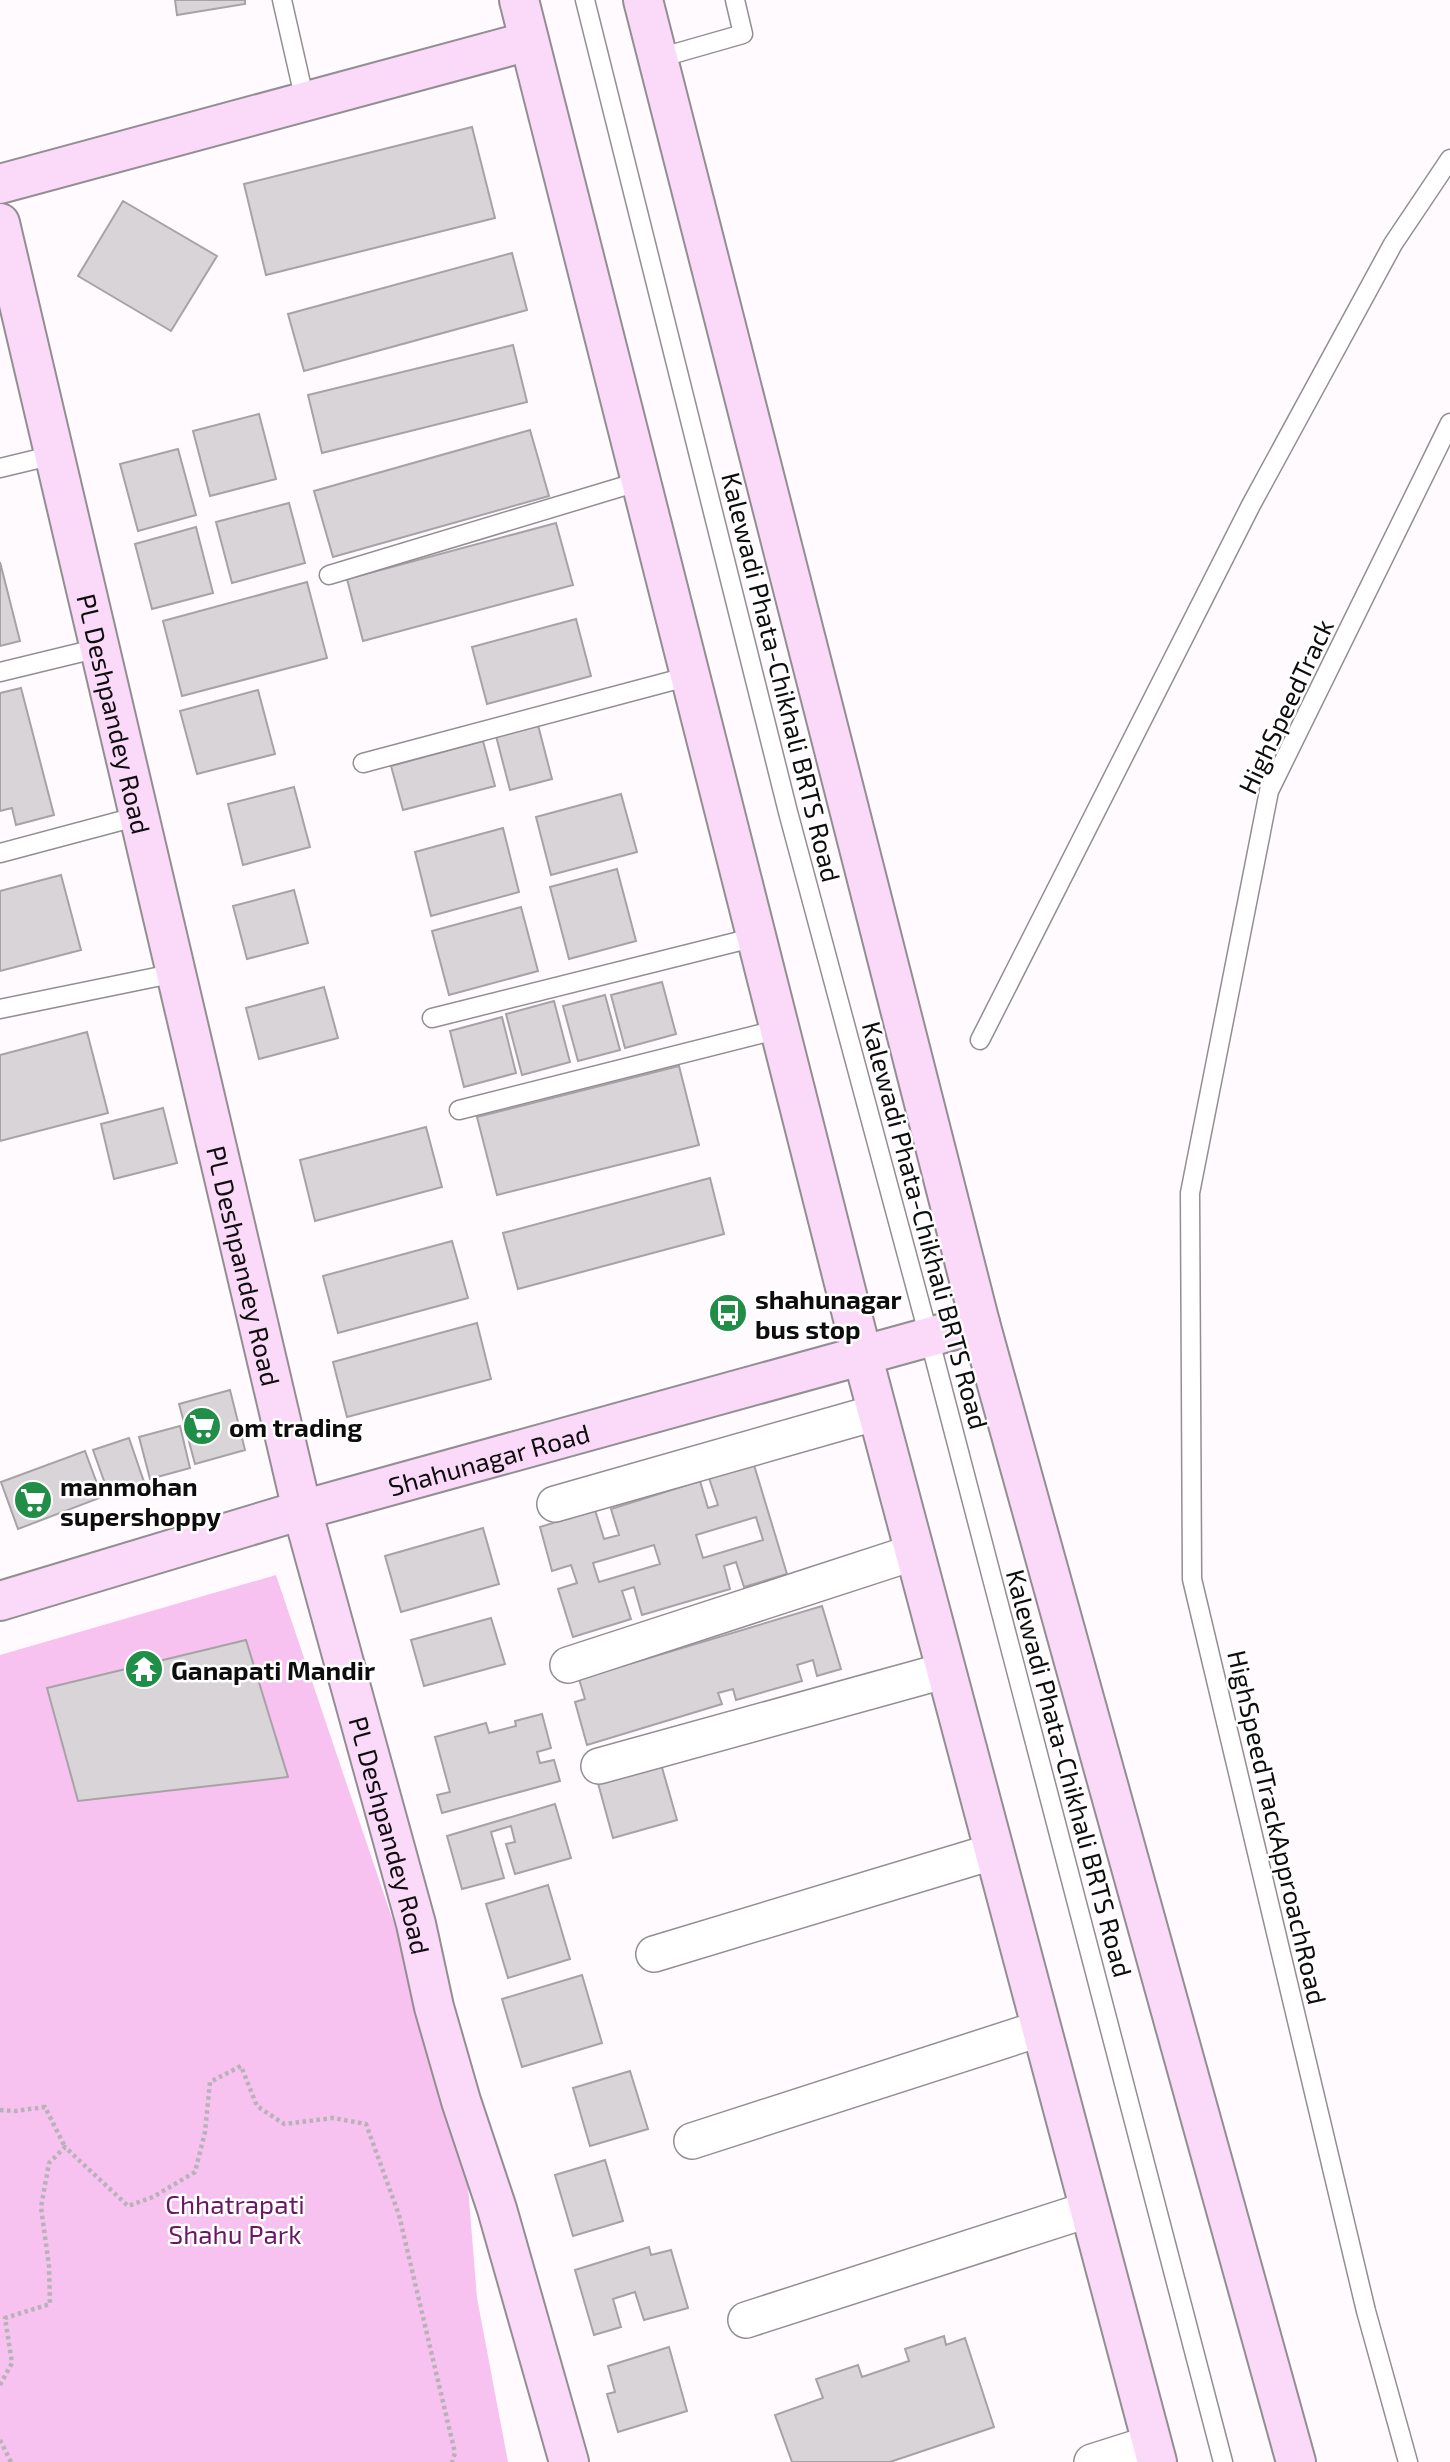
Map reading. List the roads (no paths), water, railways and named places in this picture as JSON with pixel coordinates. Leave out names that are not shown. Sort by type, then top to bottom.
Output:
[{"type":"main road","points":[[519,0],[862,1354],[1155,2453]]},
{"type":"main road","points":[[643,0],[980,1323],[1296,2462]]},
{"type":"main road","points":[[0,184],[529,41]]},
{"type":"main road","name":"PL Deshpandey Road","points":[[0,223],[302,1510],[416,1924],[434,2007],[461,2101],[497,2209],[569,2462]]},
{"type":"main road","name":"Shahunagar Road","points":[[0,1601],[302,1510],[980,1323]]},
{"type":"street","points":[[555,1504],[878,1412]]},
{"type":"street","points":[[568,1665],[915,1552]]},
{"type":"street","points":[[599,1766],[947,1671]]},
{"type":"street","points":[[654,1954],[995,1851]]},
{"type":"street","points":[[692,2141],[1042,2028]]},
{"type":"street","points":[[746,2320],[1090,2209]]},
{"type":"street","points":[[1093,2462],[1155,2453]]},
{"type":"lane","points":[[282,0],[306,102]]},
{"type":"lane","name":"Kalewadi Phata-Chikhali BRTS Road","points":[[585,0],[788,812],[929,1337],[1223,2462]]},
{"type":"lane","points":[[659,58],[743,34],[735,0]]},
{"type":"lane","points":[[980,1040],[1251,505],[1393,244],[1450,159]]},
{"type":"lane","name":"HighSpeedTrack","points":[[1190,1193],[1269,791],[1450,423]]},
{"type":"lane","points":[[0,468],[54,455]]},
{"type":"lane","points":[[328,575],[641,481]]},
{"type":"lane","points":[[0,672],[99,648]]},
{"type":"lane","points":[[363,763],[691,676]]},
{"type":"lane","points":[[0,853],[139,816]]},
{"type":"lane","points":[[432,1018],[756,937]]},
{"type":"lane","points":[[0,1009],[176,973]]},
{"type":"lane","points":[[458,1110],[780,1029]]},
{"type":"lane","name":"HighSpeedTrackApproachRoad","points":[[1190,1193],[1192,1579],[1366,2311],[1408,2462]]},
{"type":"place","name":"shahunagar bus stop","points":[[728,1313]]},
{"type":"place","name":"om trading","points":[[202,1426]]},
{"type":"place","name":"manmohan supershoppy","points":[[33,1500]]},
{"type":"place","name":"Ganapati Mandir","points":[[144,1669]]},
{"type":"park label","name":"Chhatrapati Shahu Park","points":[[235,2218]]}]
